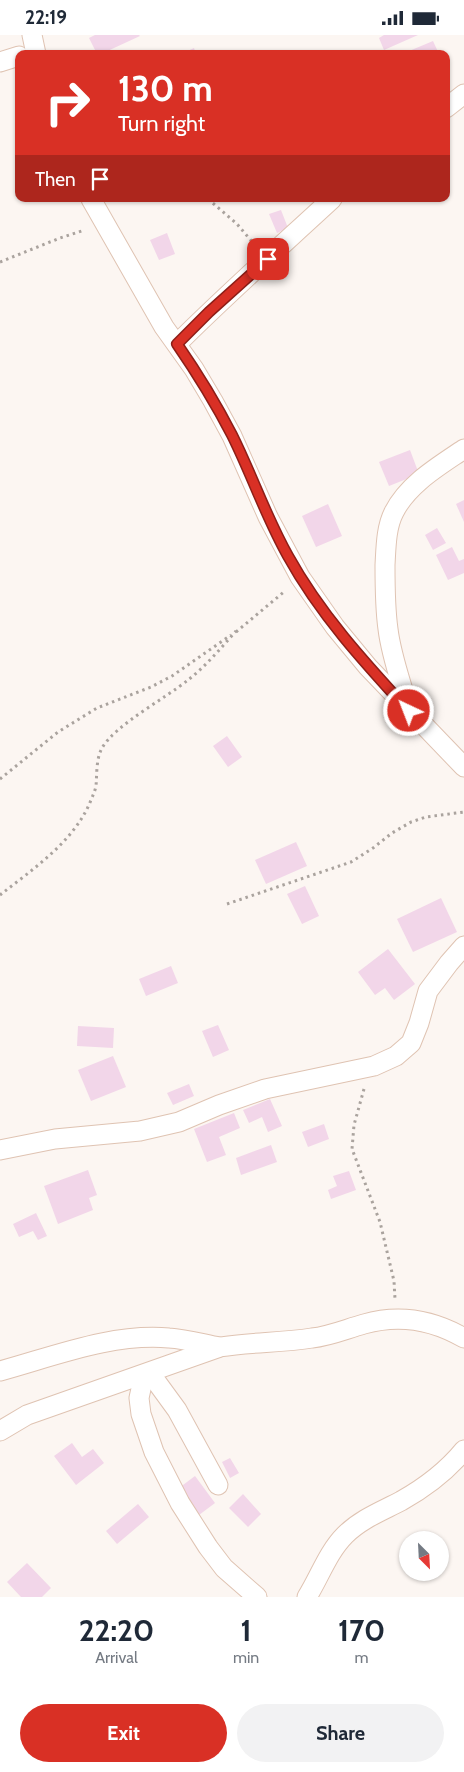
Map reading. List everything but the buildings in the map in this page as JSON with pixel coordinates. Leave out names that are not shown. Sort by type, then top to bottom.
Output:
[{"type":"street","points":[[0,62],[15,56]]},
{"type":"street","points":[[450,105],[464,94]]},
{"type":"street","points":[[93,202],[164,327],[194,369],[232,436],[268,517],[300,577],[335,627],[409,711],[464,767]]},
{"type":"street","points":[[177,344],[209,312],[329,202]]},
{"type":"street","points":[[409,711],[388,631],[385,597],[388,531],[394,513],[410,491],[428,474],[464,449]]},
{"type":"street","points":[[0,1150],[55,1139],[140,1131],[179,1122],[219,1105],[265,1089],[374,1066],[396,1055],[411,1043],[428,991],[464,946]]},
{"type":"street","points":[[0,1431],[27,1415],[220,1347],[246,1343],[272,1344],[315,1338],[332,1335],[366,1323],[396,1318],[415,1319],[450,1330],[464,1338]]},
{"type":"street","points":[[0,1371],[82,1348],[126,1339],[169,1338],[220,1347]]},
{"type":"street","points":[[147,1374],[177,1410],[218,1485]]},
{"type":"street","points":[[147,1374],[139,1398],[141,1414],[154,1452],[180,1503],[208,1547],[224,1568],[257,1597]]},
{"type":"street","points":[[307,1597],[335,1547],[346,1534],[373,1514],[428,1485],[450,1467],[464,1450]]},
{"type":"path","points":[[212,202],[238,224],[268,259]]},
{"type":"path","points":[[0,263],[60,238],[105,223]]},
{"type":"path","points":[[0,779],[58,732],[98,708],[151,687],[172,676],[236,631],[300,577]]},
{"type":"path","points":[[0,895],[67,837],[86,813],[96,788],[97,766],[102,749],[112,737],[127,723],[188,680],[210,660],[236,631]]},
{"type":"path","points":[[227,904],[351,862],[411,822],[426,817],[464,812]]},
{"type":"path","points":[[374,1066],[358,1106],[352,1149],[373,1202],[387,1247],[394,1281],[396,1318]]},
{"type":"route","points":[[268,259],[209,312],[177,344],[194,369],[232,436],[268,517],[300,577],[335,627],[368,667],[409,711]]}]
